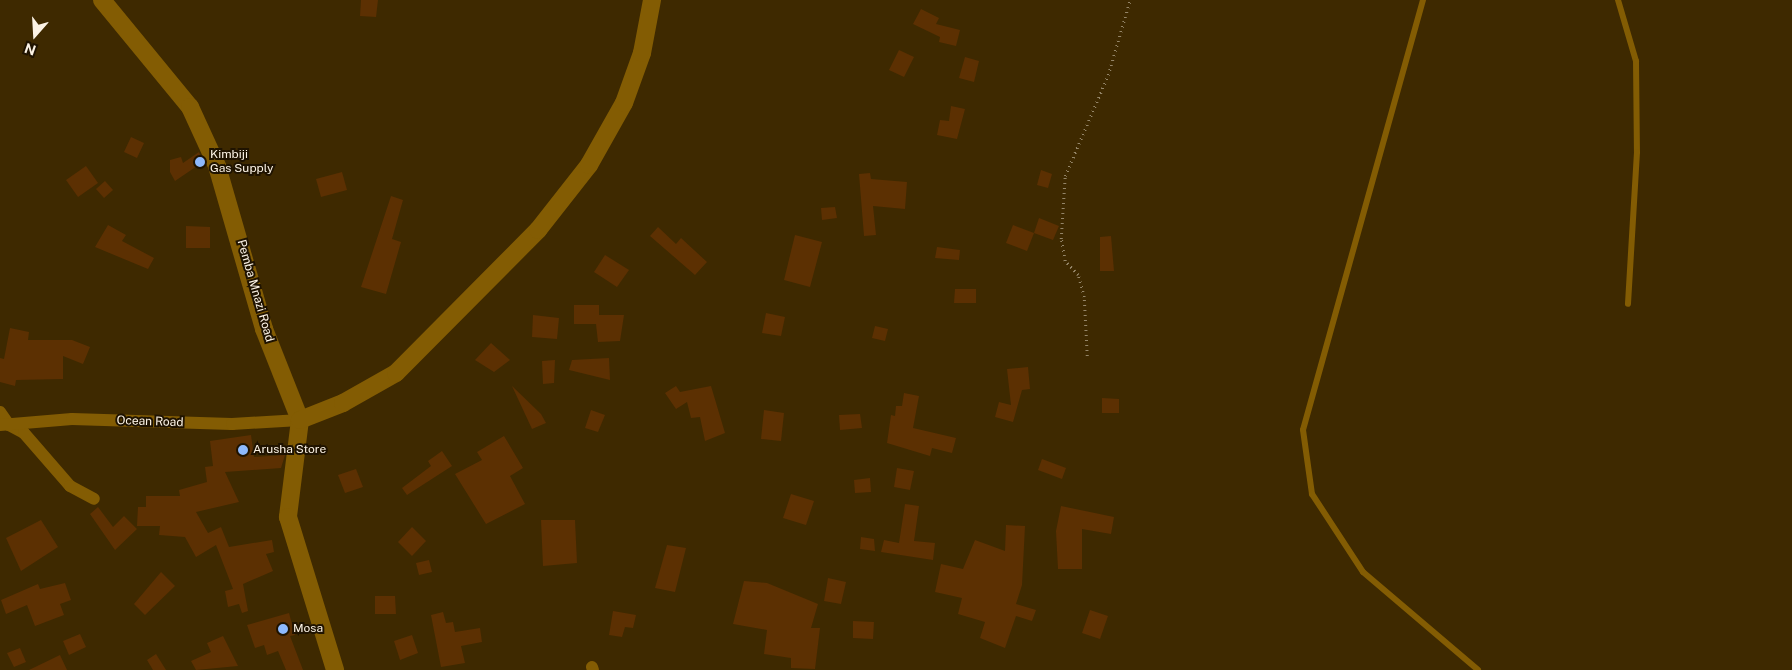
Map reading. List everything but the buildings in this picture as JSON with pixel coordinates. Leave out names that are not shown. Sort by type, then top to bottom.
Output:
[{"type":"main road","name":"Pemba Mnazi Road","points":[[102,0],[190,107],[217,166],[264,329],[300,420],[288,517],[335,670]]},
{"type":"main road","points":[[300,420],[342,403],[396,372],[538,230],[589,166],[624,102],[642,53],[652,0]]},
{"type":"street","points":[[0,412],[4,425],[24,433],[70,486],[94,500]]},
{"type":"street","name":"Ocean Road","points":[[4,425],[72,419],[232,424],[300,420]]},
{"type":"lane","points":[[1423,0],[1303,430],[1312,494],[1363,572],[1478,670]]},
{"type":"lane","points":[[1618,0],[1636,61],[1638,152],[1628,304]]},
{"type":"path","points":[[1087,356],[1084,297],[1078,275],[1065,261],[1061,239],[1065,176],[1108,75],[1130,0]]},
{"type":"place","name":"Kimbiji Gas Supply","points":[[200,162]]},
{"type":"place","name":"Arusha Store","points":[[243,450]]},
{"type":"place","name":"Mosa","points":[[283,629]]}]
